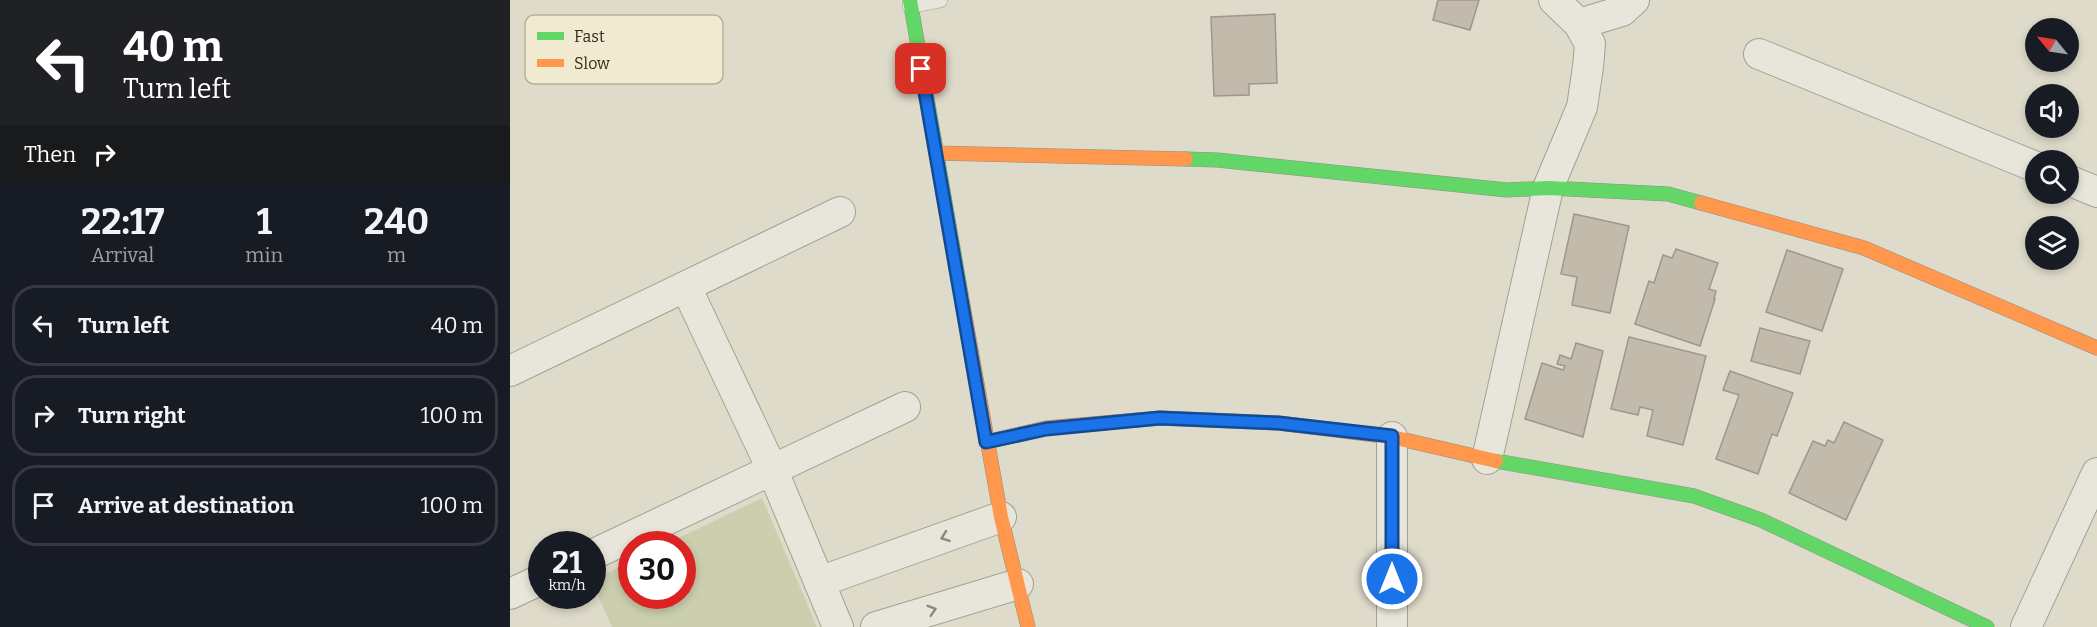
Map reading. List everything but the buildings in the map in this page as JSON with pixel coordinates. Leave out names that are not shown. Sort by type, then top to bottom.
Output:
[{"type":"street","points":[[1487,459],[1548,188],[1582,107],[1590,44],[1580,24],[1554,0]]},
{"type":"street","points":[[1580,24],[1622,11],[1634,0]]},
{"type":"street","points":[[910,3],[1000,517],[1028,627]]},
{"type":"street","points":[[1759,54],[2025,162]]},
{"type":"street","points":[[936,153],[1217,160],[1508,190],[1548,188],[1668,194],[1864,248],[2097,348]]},
{"type":"street","points":[[2079,185],[2097,192]]},
{"type":"street","points":[[510,371],[840,212]]},
{"type":"street","points":[[686,287],[772,469],[838,627]]},
{"type":"street","points":[[606,548],[905,407]]},
{"type":"street","points":[[986,442],[1046,429],[1160,418],[1278,423],[1392,436],[1487,459],[1694,496],[1761,520],[1987,627]]},
{"type":"street","points":[[1392,436],[1392,627]]},
{"type":"street","points":[[2026,627],[2097,473]]},
{"type":"street","points":[[819,582],[1000,517]]},
{"type":"street","points":[[876,627],[1018,584]]},
{"type":"street","points":[[510,594],[528,586]]},
{"type":"lane","points":[[910,3],[940,0]]},
{"type":"green space","points":[[762,498],[817,627],[612,627],[604,609],[606,609],[606,574],[618,568],[618,609],[696,609],[696,531],[693,531]]},
{"type":"traffic: fast","points":[[910,0],[961,294]]},
{"type":"traffic: fast","points":[[1186,159],[1217,160],[1507,190],[1548,188],[1668,194],[1701,203]]},
{"type":"traffic: fast","points":[[1496,461],[1694,496],[1761,520],[1987,627]]},
{"type":"traffic: slow","points":[[936,153],[1186,159]]},
{"type":"traffic: slow","points":[[1701,203],[1864,248],[2097,348]]},
{"type":"traffic: slow","points":[[961,294],[1001,517],[1028,627]]},
{"type":"traffic: slow","points":[[986,442],[1046,428],[1160,418],[1279,423],[1392,437],[1496,461]]},
{"type":"route","points":[[921,69],[986,442],[1046,429],[1160,418],[1278,423],[1392,436],[1392,579]]}]
